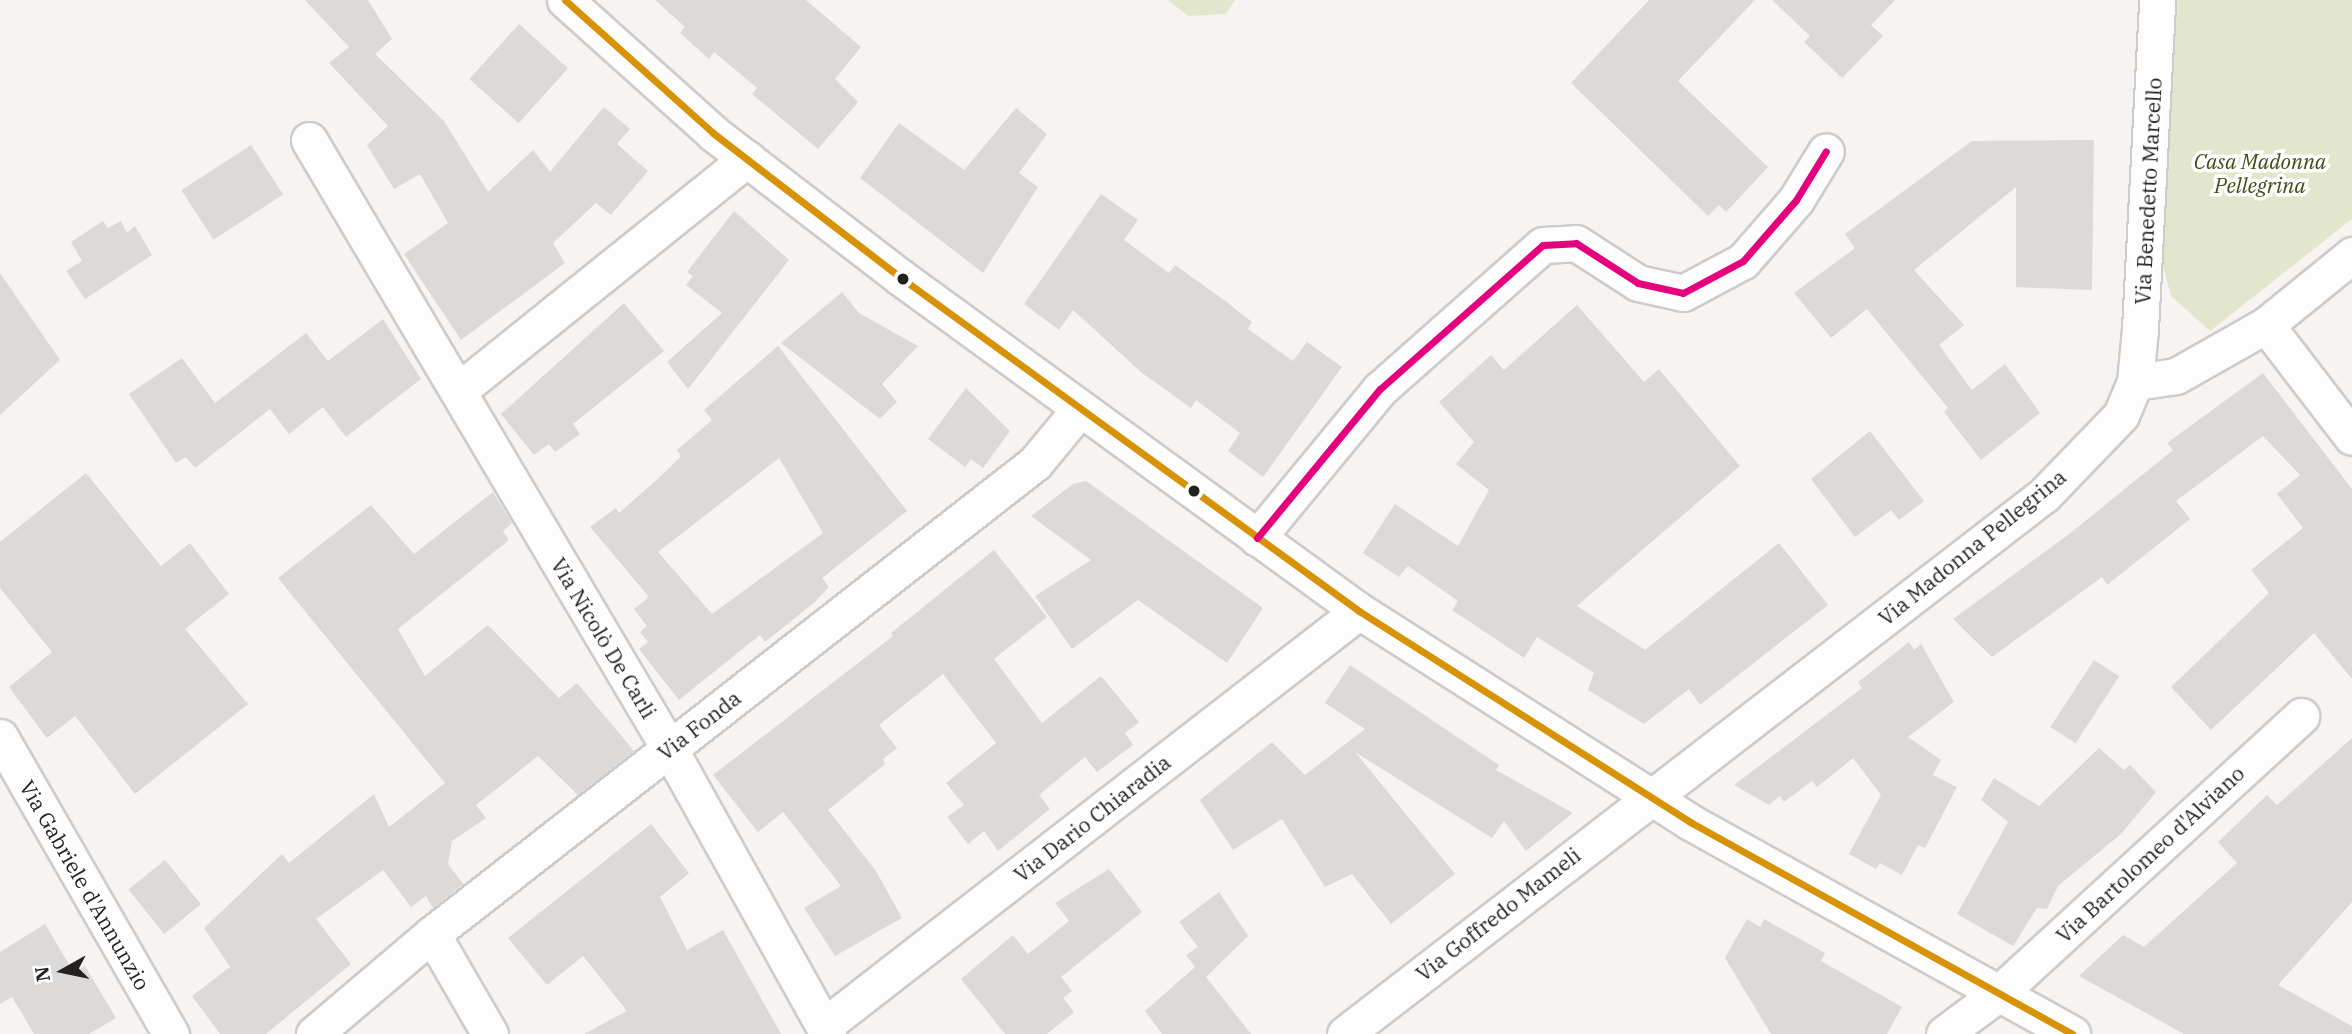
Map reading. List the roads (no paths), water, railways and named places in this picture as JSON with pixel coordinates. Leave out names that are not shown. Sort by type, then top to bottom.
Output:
[{"type":"street","points":[[565,0],[747,159],[1078,411],[1359,611],[1650,794],[1690,822],[2072,1034]]},
{"type":"street","name":"Via Benedetto Marcello","points":[[2135,382],[2157,0]]},
{"type":"street","name":"Via Nicolò De Carli","points":[[309,139],[669,748],[826,1030]]},
{"type":"street","points":[[1257,538],[1380,389],[1543,245],[1576,243],[1638,283],[1683,293],[1743,261],[1796,200],[1826,151]]},
{"type":"street","points":[[458,391],[747,159]]},
{"type":"street","points":[[2135,382],[2176,376],[2266,325],[2352,255]]},
{"type":"street","points":[[2266,325],[2352,437]]},
{"type":"street","name":"Via Madonna Pellegrina","points":[[1650,794],[2044,495],[2121,415],[2135,382]]},
{"type":"street","name":"Via Fonda","points":[[314,1034],[432,934],[1035,463],[1078,411]]},
{"type":"street","name":"Via Dario Chiaradia","points":[[826,1030],[1359,611]]},
{"type":"street","name":"Via Bartolomeo d'Alviano","points":[[1944,1034],[1999,993],[2301,716]]},
{"type":"street","name":"Via Gabriele d'Annunzio","points":[[0,737],[170,1034]]},
{"type":"street","name":"Via Goffredo Mameli","points":[[1345,1034],[1650,794]]},
{"type":"street","points":[[432,934],[490,1034]]},
{"type":"park label","name":"Casa Madonna Pellegrina","points":[[2260,173]]}]
